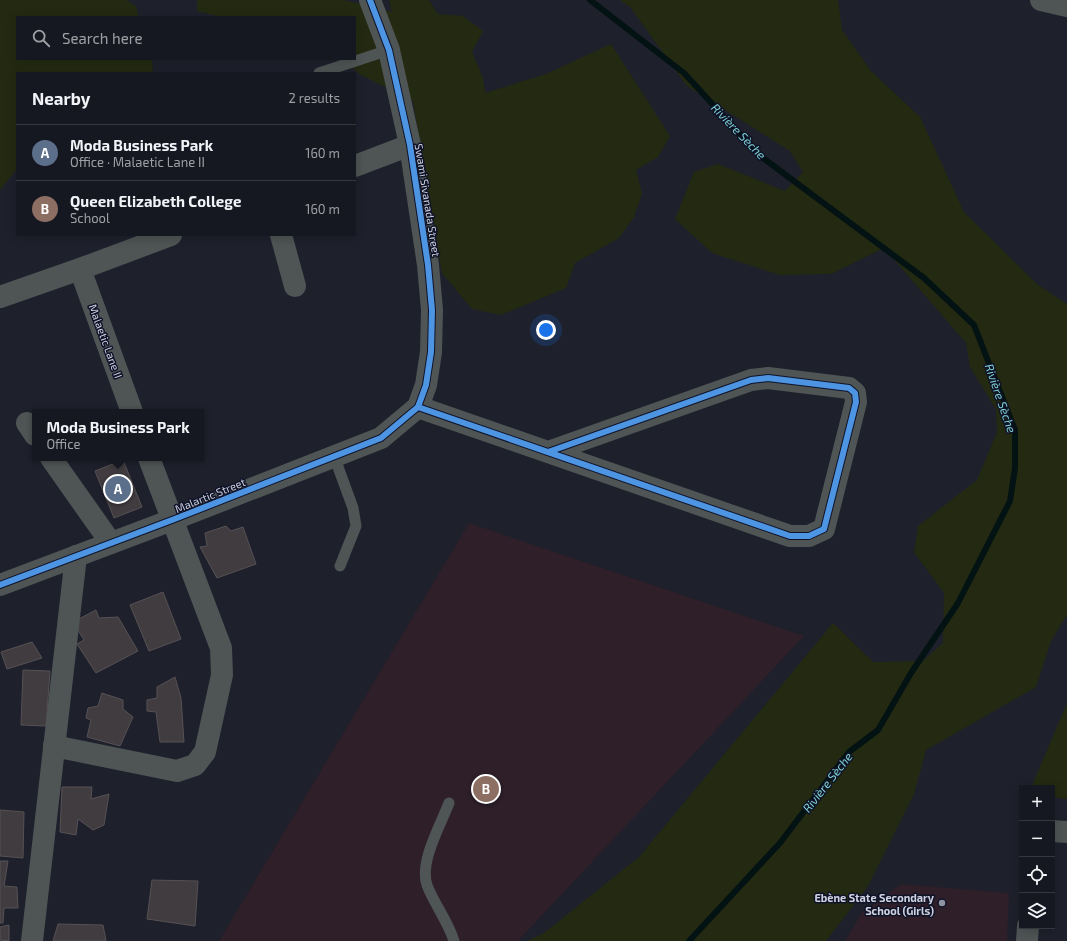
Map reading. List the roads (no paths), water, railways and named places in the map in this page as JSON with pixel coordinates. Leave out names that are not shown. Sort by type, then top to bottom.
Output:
[{"type":"street","name":"Swami Sivanada Street","points":[[370,0],[389,50],[410,145],[428,265],[432,310],[431,352],[426,385],[418,407]]},
{"type":"street","points":[[1041,0],[1067,6]]},
{"type":"street","points":[[356,166],[410,145]]},
{"type":"street","points":[[0,297],[168,236]]},
{"type":"street","points":[[281,236],[295,286]]},
{"type":"street","name":"Malaetic Lane II","points":[[80,269],[131,409]]},
{"type":"street","points":[[418,407],[790,536],[809,536],[824,529],[856,402],[855,393],[849,388],[768,378],[751,380],[548,452]]},
{"type":"street","name":"Malartic Street","points":[[0,585],[172,520],[381,438],[418,407]]},
{"type":"street","points":[[53,461],[111,543]]},
{"type":"street","points":[[54,746],[177,771],[195,765],[205,752],[222,675],[221,648],[150,461]]},
{"type":"street","points":[[32,941],[76,556]]},
{"type":"street","points":[[1055,831],[1067,832]]},
{"type":"street","points":[[1027,941],[1028,929]]},
{"type":"lane","points":[[322,72],[389,50]]},
{"type":"lane","points":[[334,456],[353,508],[356,526],[340,566]]},
{"type":"lane","points":[[449,803],[430,849],[426,871],[427,884],[454,941]]},
{"type":"waterway","name":"Rivière Sèche","points":[[590,0],[684,73],[759,155],[924,278],[974,325],[1015,430],[1015,468],[1010,501],[958,603],[911,673],[878,730],[849,752],[780,843],[689,941]]},
{"type":"place","name":"Moda Business Park","points":[[118,489]]},
{"type":"place","name":"Queen Elizabeth College","points":[[486,789]]},
{"type":"place","name":"Ebène State Secondary School (Girls)","points":[[942,903]]}]
